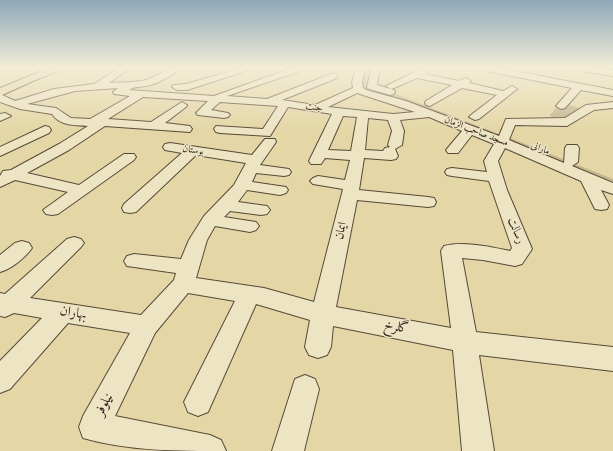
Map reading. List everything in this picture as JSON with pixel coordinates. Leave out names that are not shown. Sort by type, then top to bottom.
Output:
[{"type":"street","points":[[14,104],[54,92],[87,88]]},
{"type":"street","name":"جنت","points":[[125,88],[118,92],[269,102],[339,112],[393,117],[429,108]]},
{"type":"street","points":[[167,95],[176,88]]},
{"type":"street","points":[[224,115],[202,113],[215,98],[242,88]]},
{"type":"street","points":[[269,102],[298,88]]},
{"type":"street","points":[[317,108],[354,88]]},
{"type":"street","name":"مسجد صاحب الزمان","points":[[359,88],[362,92],[429,108],[469,130],[503,139],[613,189]]},
{"type":"street","name":"مارانی","points":[[376,88],[399,95],[503,139],[572,155],[613,179]]},
{"type":"street","points":[[429,108],[455,88]]},
{"type":"street","points":[[479,88],[506,94]]},
{"type":"street","points":[[475,117],[514,88]]},
{"type":"street","points":[[561,106],[577,88]]},
{"type":"street","points":[[593,88],[613,93]]},
{"type":"street","points":[[600,88],[613,90]]},
{"type":"street","points":[[4,176],[64,147],[96,123],[140,94]]},
{"type":"street","points":[[48,109],[74,96]]},
{"type":"street","points":[[0,97],[14,104],[56,111],[60,117],[69,121],[96,123]]},
{"type":"street","points":[[370,115],[399,102]]},
{"type":"street","points":[[220,129],[266,133],[285,104]]},
{"type":"street","points":[[541,135],[537,121],[554,123],[567,122],[575,119],[584,110],[597,106],[613,105]]},
{"type":"street","points":[[154,126],[182,106]]},
{"type":"street","points":[[597,106],[613,118]]},
{"type":"street","points":[[339,112],[317,157],[358,154],[391,156],[398,131],[393,117]]},
{"type":"street","name":"ایمان","points":[[318,347],[323,314],[358,154],[370,115]]},
{"type":"street","name":"رسالت","points":[[466,342],[451,251],[483,253],[515,259],[522,249],[495,177],[491,161],[503,139],[510,120],[537,121]]},
{"type":"street","name":"بوستان","points":[[96,123],[110,122],[186,129],[170,148],[192,151],[284,172]]},
{"type":"street","points":[[554,123],[568,135]]},
{"type":"street","points":[[0,152],[45,130]]},
{"type":"street","points":[[469,130],[451,168],[495,177]]},
{"type":"street","name":"نیلوفر","points":[[210,451],[94,427],[146,326],[185,276],[198,240],[210,220],[226,205],[242,184],[253,164],[270,142]]},
{"type":"street","points":[[130,208],[192,151]]},
{"type":"street","points":[[52,210],[129,157]]},
{"type":"street","points":[[4,176],[82,190]]},
{"type":"street","points":[[587,177],[601,205]]},
{"type":"street","points":[[318,181],[351,190],[428,202]]},
{"type":"street","points":[[242,184],[280,190]]},
{"type":"street","points":[[226,205],[261,210]]},
{"type":"street","points":[[210,220],[250,226]]},
{"type":"street","points":[[3,306],[74,243]]},
{"type":"street","points":[[0,265],[22,248]]},
{"type":"street","name":"گلرخ","points":[[134,261],[323,314],[466,342],[613,359]]},
{"type":"street","points":[[198,402],[249,294]]},
{"type":"street","name":"بهاران","points":[[3,306],[64,312],[146,326]]},
{"type":"street","points":[[0,380],[64,312]]},
{"type":"street","points":[[466,342],[478,451]]},
{"type":"street","points":[[288,451],[305,389]]},
{"type":"shaded area","points":[[362,88],[371,88],[398,95],[504,136],[500,140],[364,92]]},
{"type":"shaded area","points":[[560,103],[580,108],[572,117],[556,121],[550,115]]},
{"type":"shaded area","points":[[508,137],[613,179],[613,189],[504,139]]}]
